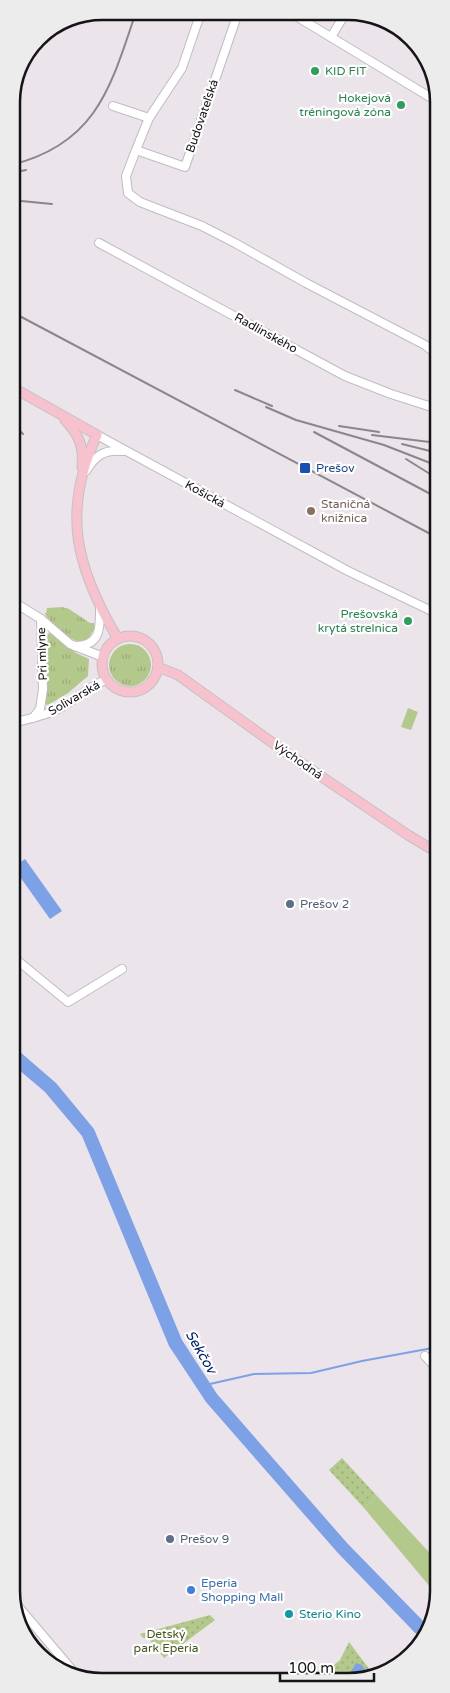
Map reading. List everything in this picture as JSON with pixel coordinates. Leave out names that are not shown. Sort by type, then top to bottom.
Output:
[{"type":"main road","name":"Košická","points":[[20,392],[97,435]]},
{"type":"main road","points":[[60,414],[74,430],[83,454],[76,519],[78,544],[84,569],[118,639]]},
{"type":"main road","points":[[81,479],[97,435]]},
{"type":"main road","points":[[126,636],[143,639],[155,651],[158,667],[156,676],[151,684],[144,689],[127,693],[119,691],[106,680],[102,665],[103,658],[111,644],[118,639],[126,636]]},
{"type":"main road","name":"Východná","points":[[158,667],[178,675],[402,831],[430,848]]},
{"type":"street","points":[[198,20],[182,68],[149,118],[126,176],[128,193],[140,202],[202,226],[235,243],[430,349]]},
{"type":"street","name":"Budovateľská","points":[[136,150],[185,167],[236,20]]},
{"type":"street","points":[[303,20],[430,97]]},
{"type":"street","points":[[331,37],[341,20]]},
{"type":"street","points":[[113,106],[149,118]]},
{"type":"street","name":"Radlinského","points":[[99,243],[345,376],[390,394],[430,406]]},
{"type":"street","name":"Košická","points":[[97,435],[305,548],[430,610]]},
{"type":"street","points":[[81,479],[92,460],[103,453],[113,450],[127,452]]},
{"type":"street","points":[[75,646],[86,645],[93,641],[97,635],[100,629],[100,604]]},
{"type":"street","points":[[20,606],[41,619],[75,646],[103,658]]},
{"type":"street","name":"Pri mlyne","points":[[33,718],[40,709],[43,689],[41,619]]},
{"type":"street","name":"Solivarská","points":[[20,721],[45,715],[61,708],[96,684],[106,680]]},
{"type":"street","points":[[20,963],[68,1002],[122,969]]},
{"type":"street","points":[[425,1356],[430,1361]]},
{"type":"street","points":[[25,1620],[66,1665]]},
{"type":"green space","points":[[62,607],[69,609],[90,623],[94,623],[94,629],[89,637],[91,638],[84,641],[72,639],[66,636],[46,616],[47,608]]},
{"type":"green space","points":[[50,633],[76,653],[89,659],[88,676],[68,693],[48,705],[45,704],[47,676],[43,643],[44,635]]},
{"type":"green space","points":[[126,644],[134,644],[145,650],[151,665],[145,680],[134,686],[126,686],[115,680],[109,669],[109,661],[115,650]]},
{"type":"green space","points":[[408,708],[418,712],[411,730],[401,727]]},
{"type":"green space","points":[[342,1458],[377,1496],[364,1508],[329,1470]]},
{"type":"green space","points":[[377,1496],[430,1553],[430,1587],[364,1508]]},
{"type":"green space","name":"Detský park Eperia","points":[[210,1615],[215,1620],[164,1658],[148,1638],[143,1638],[140,1634]]},
{"type":"green space","points":[[349,1642],[370,1670],[348,1673],[324,1673],[340,1660]]},
{"type":"water","points":[[25,859],[62,911],[50,919],[20,877],[20,862]]},
{"type":"water","points":[[20,1052],[56,1083],[94,1129],[182,1340],[217,1394],[347,1543],[424,1622],[417,1635],[337,1552],[206,1402],[169,1346],[82,1136],[45,1092],[20,1071]]},
{"type":"water","points":[[356,1663],[362,1665],[366,1671],[359,1672],[350,1673]]},
{"type":"waterway","points":[[210,1384],[254,1374],[311,1373],[430,1348]]},
{"type":"railway","points":[[20,162],[40,155],[63,143],[82,127],[108,87],[133,20]]},
{"type":"railway","points":[[20,171],[26,170]]},
{"type":"railway","points":[[20,201],[52,204]]},
{"type":"railway","points":[[20,316],[430,534]]},
{"type":"railway","points":[[235,390],[272,406]]},
{"type":"railway","points":[[266,407],[296,420],[384,445],[430,463]]},
{"type":"railway","points":[[339,426],[379,432]]},
{"type":"railway","points":[[20,431],[23,434]]},
{"type":"railway","points":[[314,432],[430,494]]},
{"type":"railway","points":[[372,435],[430,442]]},
{"type":"railway","points":[[402,444],[430,451]]},
{"type":"railway","points":[[406,459],[430,474]]},
{"type":"place","name":"KID FIT","points":[[315,71]]},
{"type":"place","name":"Hokejová tréningová zóna","points":[[401,105]]},
{"type":"place","name":"Prešov","points":[[305,468]]},
{"type":"place","name":"Staničná knižnica","points":[[311,511]]},
{"type":"place","name":"Prešovská krytá strelnica","points":[[408,621]]},
{"type":"place","name":"Prešov 2","points":[[290,904]]},
{"type":"place","name":"Prešov 9","points":[[170,1539]]},
{"type":"place","name":"Eperia Shopping Mall","points":[[191,1590]]},
{"type":"place","name":"Sterio Kino","points":[[289,1614]]},
{"type":"water label","name":"Sekčov","points":[[201,1352]]}]
